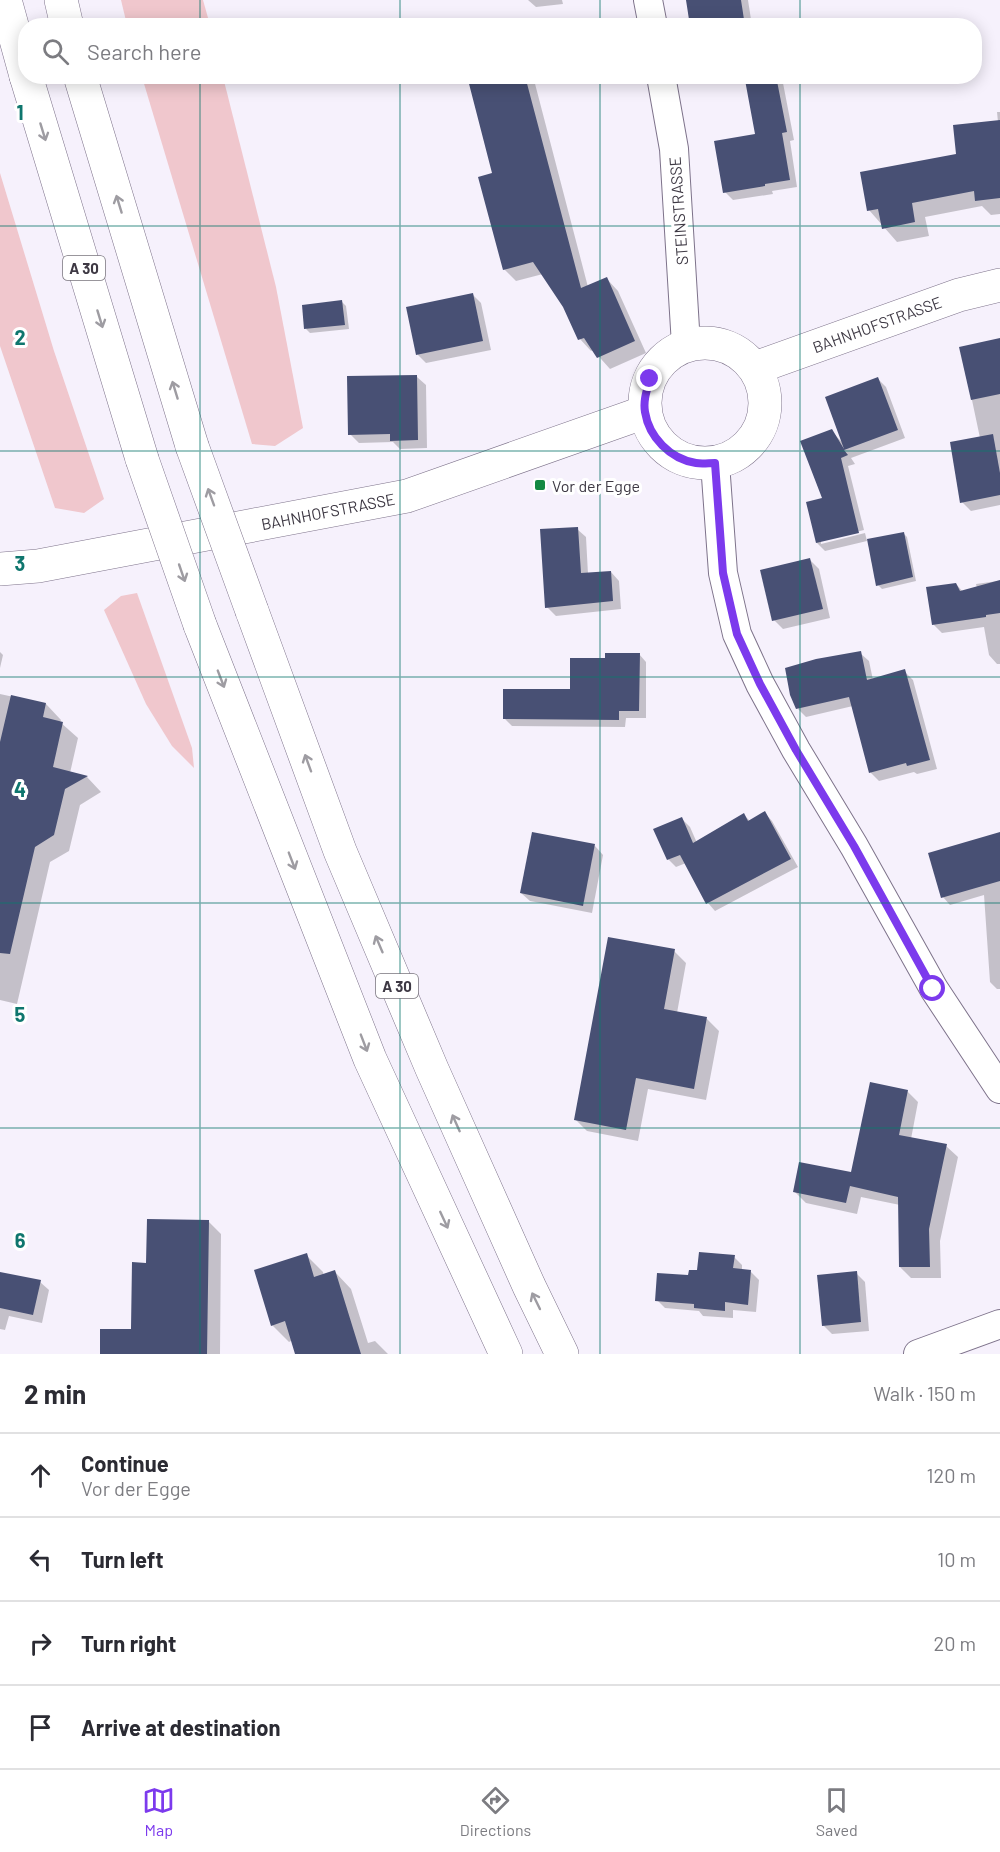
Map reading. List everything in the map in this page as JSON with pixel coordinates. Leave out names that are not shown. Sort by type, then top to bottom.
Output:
[{"type":"main road","name":"A 30","points":[[5,0],[18,47]]},
{"type":"main road","points":[[61,0],[65,18]]},
{"type":"main road","name":"A 30","points":[[28,84],[142,459],[200,625],[370,1059],[506,1354]]},
{"type":"main road","name":"A 30","points":[[82,84],[192,446],[340,851],[432,1069],[529,1286],[562,1354]]},
{"type":"main road","name":"BAHNHOFSTRASSE","points":[[754,368],[959,295],[1000,285]]},
{"type":"main road","points":[[705,343],[724,346],[741,355],[754,368],[763,387],[765,407],[761,427],[750,444],[734,456],[715,463],[696,463],[677,457],[662,446],[651,430],[645,412],[645,395],[650,379],[659,364],[671,353],[686,345],[705,343]]},
{"type":"main road","name":"BAHNHOFSTRASSE","points":[[0,569],[38,566],[407,496],[645,412]]},
{"type":"street","points":[[648,0],[651,18]]},
{"type":"street","name":"STEINSTRASSE","points":[[662,84],[674,149],[686,345]]},
{"type":"street","points":[[715,463],[723,573],[737,634],[760,684],[796,750],[854,846],[933,989],[1000,1089]]},
{"type":"street","points":[[918,1354],[1000,1324]]},
{"type":"shaded area","points":[[121,0],[203,0],[208,18],[125,18]]},
{"type":"shaded area","points":[[144,84],[225,84],[276,287],[303,428],[275,446],[252,444]]},
{"type":"shaded area","points":[[0,173],[54,351],[104,499],[84,513],[55,508],[0,346]]},
{"type":"shaded area","points":[[137,593],[192,748],[194,768],[172,746],[146,704],[104,610],[121,596]]},
{"type":"building","points":[[686,0],[741,0],[744,18],[689,18]]},
{"type":"building","points":[[469,84],[527,84],[581,288],[607,277],[635,341],[597,358],[584,338],[578,340],[563,307],[533,262],[503,270],[478,177],[492,173]]},
{"type":"building","points":[[746,84],[778,84],[787,132],[782,133],[790,180],[723,193],[714,141],[755,134]]},
{"type":"building","points":[[1000,120],[1000,198],[975,201],[974,191],[912,203],[915,222],[882,229],[878,209],[867,211],[860,172],[956,154],[953,125]]},
{"type":"building","points":[[473,293],[483,341],[416,355],[406,307]]},
{"type":"building","points":[[342,300],[345,325],[304,329],[302,305]]},
{"type":"building","points":[[1000,338],[1000,394],[971,400],[959,347]]},
{"type":"building","points":[[417,375],[418,440],[390,441],[390,434],[348,435],[347,376]]},
{"type":"building","points":[[878,377],[898,430],[844,450],[848,455],[841,458],[859,533],[816,543],[806,502],[822,498],[800,441],[832,429],[844,449],[825,397]]},
{"type":"building","points":[[993,434],[1000,473],[1000,495],[960,503],[950,442]]},
{"type":"building","points":[[578,527],[581,573],[611,571],[613,601],[545,608],[540,529]]},
{"type":"building","points":[[904,532],[913,577],[876,586],[867,539]]},
{"type":"building","points":[[810,558],[823,609],[772,621],[760,570]]},
{"type":"building","points":[[1000,580],[1000,613],[932,625],[926,587],[956,583],[960,591]]},
{"type":"building","points":[[861,651],[867,680],[905,669],[930,760],[907,766],[906,763],[869,773],[849,697],[796,709],[790,695],[785,668],[816,659]]},
{"type":"building","points":[[605,653],[640,653],[639,711],[619,711],[619,720],[503,719],[503,689],[570,689],[570,658],[605,658]]},
{"type":"building","points":[[11,695],[46,703],[43,717],[63,722],[53,767],[88,776],[65,789],[54,835],[35,847],[10,954],[0,953],[0,742]]},
{"type":"building","points":[[765,811],[791,859],[706,904],[680,855],[667,860],[653,829],[682,817],[693,843],[744,813],[748,821]]},
{"type":"building","points":[[532,832],[595,844],[583,906],[520,893]]},
{"type":"building","points":[[1000,832],[1000,881],[941,898],[928,853]]},
{"type":"building","points":[[608,937],[675,949],[664,1009],[707,1017],[694,1089],[636,1078],[626,1130],[574,1120]]},
{"type":"building","points":[[870,1082],[908,1090],[899,1135],[947,1144],[929,1229],[930,1267],[899,1267],[898,1197],[850,1186],[846,1203],[793,1192],[799,1162],[851,1172]]},
{"type":"building","points":[[147,1219],[209,1220],[207,1354],[100,1354],[100,1329],[131,1329],[132,1262],[146,1263]]},
{"type":"building","points":[[699,1252],[735,1255],[733,1268],[751,1270],[748,1305],[725,1302],[725,1311],[694,1308],[694,1304],[655,1301],[657,1273],[688,1275],[689,1270],[697,1270]]},
{"type":"building","points":[[307,1253],[314,1277],[335,1270],[361,1354],[295,1354],[285,1321],[271,1326],[254,1270]]},
{"type":"building","points":[[857,1271],[861,1322],[822,1326],[817,1275]]},
{"type":"building","points":[[0,1272],[41,1280],[33,1315],[0,1308]]},
{"type":"place","name":"Vor der Egge","points":[[540,485]]},
{"type":"route","points":[[650,379],[645,395],[645,412],[651,430],[662,446],[677,457],[696,463],[715,463],[723,573],[737,634],[760,684],[796,750],[854,846],[933,989]]}]
